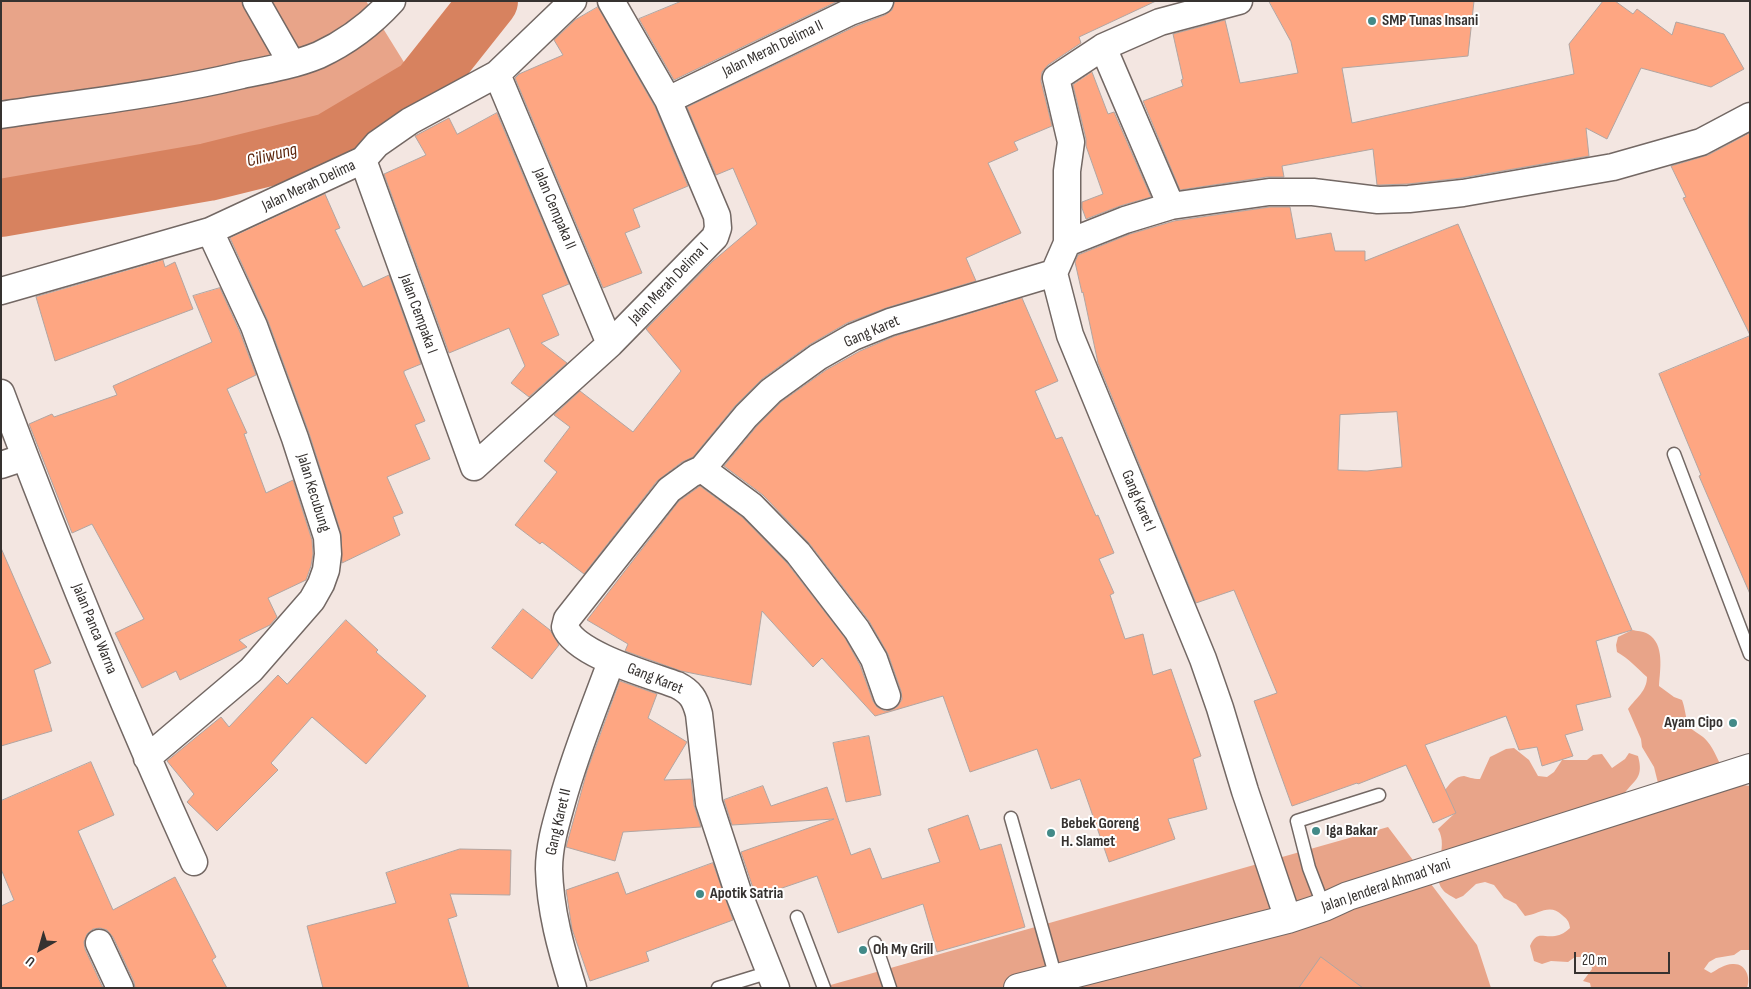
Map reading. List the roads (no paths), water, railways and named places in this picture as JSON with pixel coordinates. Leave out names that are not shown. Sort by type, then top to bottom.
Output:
[{"type":"main road","name":"Jalan Jenderal Ahmad Yani","points":[[1018,988],[1288,919],[1324,907],[1348,896],[1750,768]]},
{"type":"street","points":[[256,1],[292,64]]},
{"type":"street","points":[[1,115],[121,98],[214,82],[292,64],[318,55],[347,40],[366,26],[392,1]]},
{"type":"street","name":"Jalan Merah Delima","points":[[1,291],[210,231],[363,160],[377,144],[410,121],[497,74],[573,1]]},
{"type":"street","name":"Jalan Merah Delima I","points":[[474,467],[610,344],[715,237],[718,228],[718,216],[668,100],[611,1]]},
{"type":"street","name":"Jalan Merah Delima II","points":[[668,100],[850,12],[880,1]]},
{"type":"street","points":[[1054,273],[1067,243],[1067,171],[1071,142],[1056,78],[1103,46],[1160,22],[1239,1]]},
{"type":"street","points":[[1103,46],[1171,206]]},
{"type":"street","name":"Jalan Cempaka II","points":[[497,74],[610,344]]},
{"type":"street","points":[[1067,243],[1125,220],[1171,206],[1269,192],[1313,192],[1378,200],[1409,199],[1463,193],[1613,167],[1701,142],[1750,116]]},
{"type":"street","name":"Jalan Cempaka I","points":[[363,160],[474,467]]},
{"type":"street","name":"Jalan Kecubung","points":[[147,758],[251,670],[312,600],[321,584],[328,554],[327,538],[296,438],[254,326],[210,231]]},
{"type":"street","name":"Gang Karet","points":[[773,980],[738,892],[709,803],[699,714],[692,694],[686,689],[611,662],[572,638],[566,627],[567,620],[669,490],[691,474],[702,469],[746,416],[771,391],[818,357],[846,341],[890,322],[1054,273]]},
{"type":"street","name":"Gang Karet I","points":[[1054,273],[1070,335],[1203,658],[1288,919]]},
{"type":"street","name":"Jalan Panca Warna","points":[[1,393],[13,461],[194,862]]},
{"type":"street","points":[[702,469],[752,506],[798,553],[857,630],[874,659],[887,696]]},
{"type":"street","name":"Gang Karet II","points":[[572,988],[551,905],[549,866],[552,842],[572,766],[611,662]]},
{"type":"street","points":[[99,943],[120,988]]},
{"type":"lane","points":[[1674,454],[1750,654]]},
{"type":"lane","points":[[1324,907],[1309,868],[1297,821],[1380,795]]},
{"type":"lane","points":[[1011,818],[1056,978]]},
{"type":"lane","points":[[797,917],[824,988]]},
{"type":"lane","points":[[875,943],[890,988]]},
{"type":"lane","points":[[718,988],[773,980]]},
{"type":"waterway","name":"Ciliwung","points":[[1,208],[208,172],[329,142],[420,88],[489,1]]},
{"type":"place","name":"SMP Tunas Insani","points":[[1372,21]]},
{"type":"place","name":"Ayam Cipo","points":[[1733,723]]},
{"type":"place","name":"Iga Bakar","points":[[1316,831]]},
{"type":"place","name":"Bebek Goreng H. Slamet","points":[[1051,833]]},
{"type":"place","name":"Apotik Satria","points":[[700,894]]},
{"type":"place","name":"Oh My Grill","points":[[863,950]]}]
